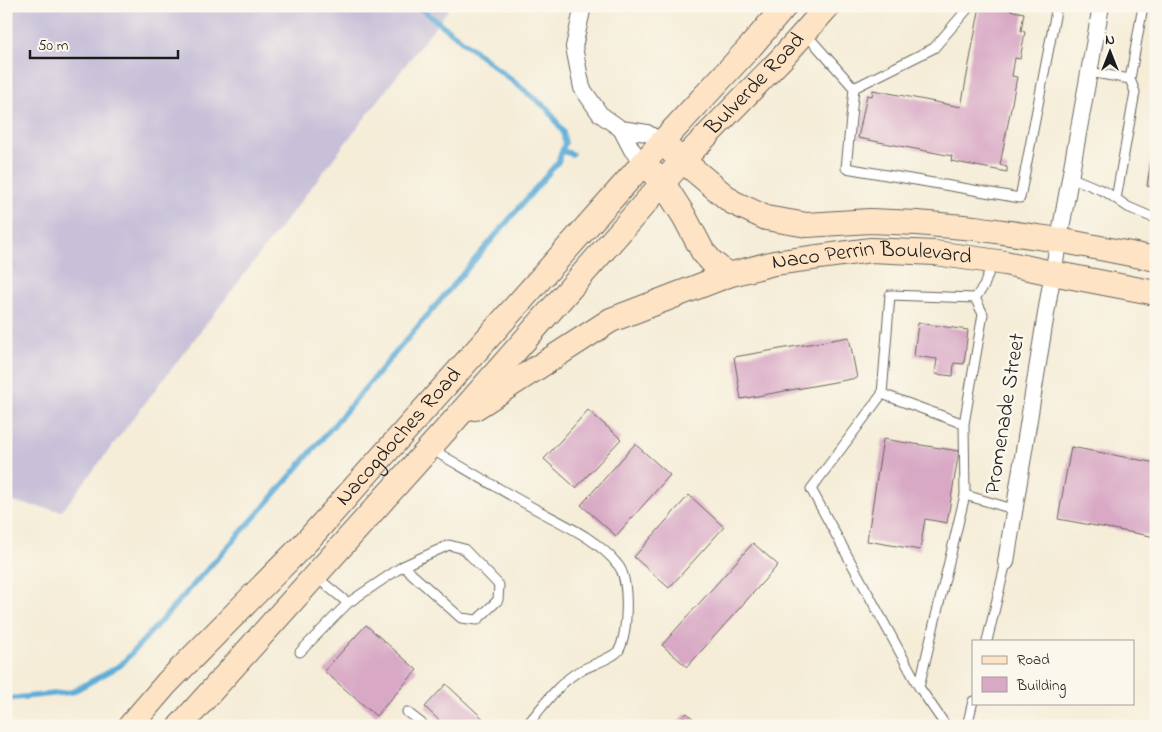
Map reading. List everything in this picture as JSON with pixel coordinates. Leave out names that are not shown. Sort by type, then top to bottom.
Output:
[{"type":"main road","name":"Bulverde Road","points":[[662,142],[751,46],[785,6]]},
{"type":"main road","name":"Bulverde Road","points":[[682,161],[828,6]]},
{"type":"main road","name":"Naco Perrin Boulevard","points":[[662,142],[732,202],[766,218],[807,225],[870,221],[975,228],[1059,240],[1156,259]]},
{"type":"main road","name":"Nacogdoches Road","points":[[130,726],[167,684],[307,541],[662,142]]},
{"type":"main road","name":"Nacogdoches Road","points":[[180,726],[682,161]]},
{"type":"main road","points":[[643,163],[663,183],[684,216],[703,252],[728,275]]},
{"type":"main road","name":"Naco Perrin Boulevard","points":[[450,424],[611,320],[728,275],[774,263],[871,250],[935,253],[1005,263],[1156,293]]},
{"type":"street","points":[[583,6],[574,46],[582,88],[600,114],[621,129],[647,133],[662,142]]},
{"type":"street","points":[[1052,273],[1101,6]]},
{"type":"street","points":[[621,129],[632,150],[643,163]]},
{"type":"street","name":"Promenade Street","points":[[1006,562],[1052,273]]},
{"type":"lane","points":[[854,88],[934,48],[970,6]]},
{"type":"lane","points":[[804,33],[854,88],[846,168],[1020,198],[1056,6]]},
{"type":"lane","points":[[1116,198],[1135,92],[1130,79],[1143,6]]},
{"type":"lane","points":[[1089,72],[1130,79]]},
{"type":"lane","points":[[1070,177],[1106,192],[1128,207],[1156,217]]},
{"type":"lane","points":[[975,298],[984,286],[992,261]]},
{"type":"lane","points":[[946,726],[919,687],[811,489],[882,394],[890,295],[975,298]]},
{"type":"lane","points":[[919,687],[965,496],[964,424],[983,314],[975,298]]},
{"type":"lane","points":[[882,394],[964,424]]},
{"type":"lane","points":[[429,448],[595,542],[618,564],[623,572],[626,617],[618,650],[612,656],[564,681],[526,726]]},
{"type":"lane","points":[[965,496],[1014,509]]},
{"type":"lane","points":[[300,652],[348,603],[403,566],[449,546],[464,549],[498,585],[498,600],[477,620],[461,618],[403,566]]},
{"type":"lane","points":[[987,640],[1006,562]]},
{"type":"lane","points":[[314,576],[348,603]]},
{"type":"lane","points":[[968,726],[972,704]]},
{"type":"lane","points":[[407,712],[425,726]]},
{"type":"shaded area","points":[[6,6],[451,6],[62,511],[6,501]]},
{"type":"building","points":[[980,6],[1024,13],[1021,31],[1025,32],[1020,59],[1015,58],[1012,76],[1017,77],[1000,165],[1007,167],[1007,172],[951,161],[952,156],[858,138],[867,95],[872,96],[873,90],[961,107]]},
{"type":"building","points":[[1156,135],[1156,187],[1147,186]]},
{"type":"building","points":[[918,323],[968,330],[964,364],[954,363],[953,376],[935,374],[937,359],[914,356]]},
{"type":"building","points":[[849,337],[857,378],[741,399],[734,357]]},
{"type":"building","points":[[588,410],[621,439],[576,488],[544,459]]},
{"type":"building","points":[[883,439],[959,451],[947,523],[925,519],[920,550],[867,541]]},
{"type":"building","points":[[635,444],[670,475],[616,536],[581,505]]},
{"type":"building","points":[[1071,447],[1156,463],[1156,537],[1058,519]]},
{"type":"building","points":[[689,495],[724,527],[669,588],[634,557]]},
{"type":"building","points":[[753,543],[778,565],[687,667],[662,645]]},
{"type":"building","points":[[366,625],[417,670],[376,716],[324,671]]},
{"type":"building","points":[[446,684],[491,726],[445,726],[425,707]]},
{"type":"building","points":[[687,713],[701,726],[674,726]]},
{"type":"waterway","points":[[6,699],[72,692],[121,665],[270,500],[558,162],[565,143],[563,132],[548,109],[418,6]]},
{"type":"waterway","points":[[562,151],[572,154]]}]
